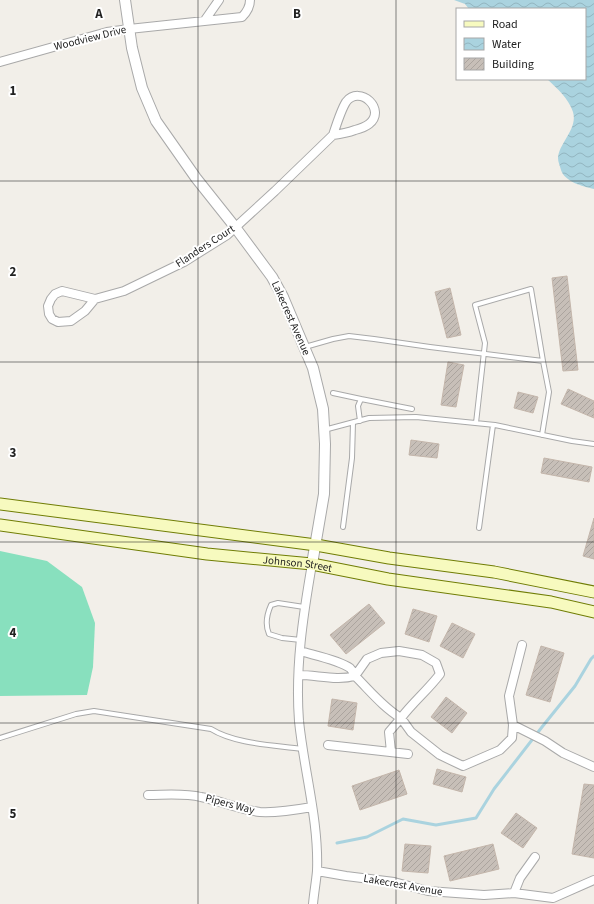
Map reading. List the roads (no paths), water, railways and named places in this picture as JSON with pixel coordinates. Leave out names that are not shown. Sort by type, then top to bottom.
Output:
[{"type":"main road","name":"Johnson Street","points":[[0,504],[316,545],[389,558],[494,572],[594,592]]},
{"type":"main road","name":"Johnson Street","points":[[0,525],[208,554],[312,564],[388,579],[551,602],[594,612]]},
{"type":"street","name":"Lakecrest Avenue","points":[[125,0],[132,48],[142,88],[156,121],[196,178],[272,277],[283,297],[313,368],[323,409],[325,444],[324,494],[304,607],[298,675],[299,719],[302,749],[315,824],[317,871],[313,904]]},
{"type":"street","points":[[205,20],[219,0]]},
{"type":"street","name":"Woodview Drive","points":[[0,62],[107,32],[242,16],[247,12],[250,0]]},
{"type":"street","name":"Flanders Court","points":[[96,300],[62,292],[55,294],[48,306],[49,314],[52,319],[58,322],[71,321],[85,311],[96,300],[124,291],[184,262],[227,234],[334,135],[346,102],[351,98],[362,96],[372,102],[375,113],[373,120],[369,124],[342,134],[334,135]]},
{"type":"street","points":[[300,651],[325,658],[351,669],[355,676],[393,713],[401,718],[411,732],[440,756],[463,766],[500,750],[512,738],[513,725],[509,696],[522,645]]},
{"type":"street","points":[[298,675],[347,678],[355,676],[367,659],[381,653],[399,651],[422,655],[436,663],[440,674],[430,687],[410,706],[389,732],[391,752]]},
{"type":"street","points":[[513,725],[545,741],[563,753],[594,767]]},
{"type":"street","points":[[328,745],[408,754]]},
{"type":"street","name":"Pipers Way","points":[[148,795],[198,796],[218,800],[249,811],[261,812],[312,808]]},
{"type":"street","points":[[514,893],[520,878],[535,857]]},
{"type":"street","name":"Lakecrest Avenue","points":[[317,871],[394,882],[428,891],[484,895],[514,893],[554,898],[594,880]]},
{"type":"lane","points":[[476,423],[485,354],[485,343],[475,305],[531,289],[549,392],[542,435]]},
{"type":"lane","points":[[304,347],[349,336],[430,348],[543,361]]},
{"type":"lane","points":[[333,393],[412,409]]},
{"type":"lane","points":[[360,421],[358,406],[361,398]]},
{"type":"lane","points":[[324,430],[369,418],[416,417],[493,425],[594,444]]},
{"type":"lane","points":[[343,527],[352,458],[353,423]]},
{"type":"lane","points":[[480,528],[493,425]]},
{"type":"lane","points":[[301,640],[282,638],[269,634],[267,628],[268,612],[271,605],[278,603],[304,607]]},
{"type":"lane","points":[[0,738],[76,714],[94,711],[211,729],[221,735],[234,739],[302,749]]},
{"type":"water","points":[[454,0],[594,0],[594,189],[579,185],[566,178],[561,170],[558,160],[559,152],[571,130],[574,118],[571,107],[566,98],[548,80],[586,80],[586,8],[468,8],[465,4]]},
{"type":"waterway","points":[[337,843],[367,837],[403,819],[436,825],[476,818],[494,789],[575,686],[594,656]]}]
